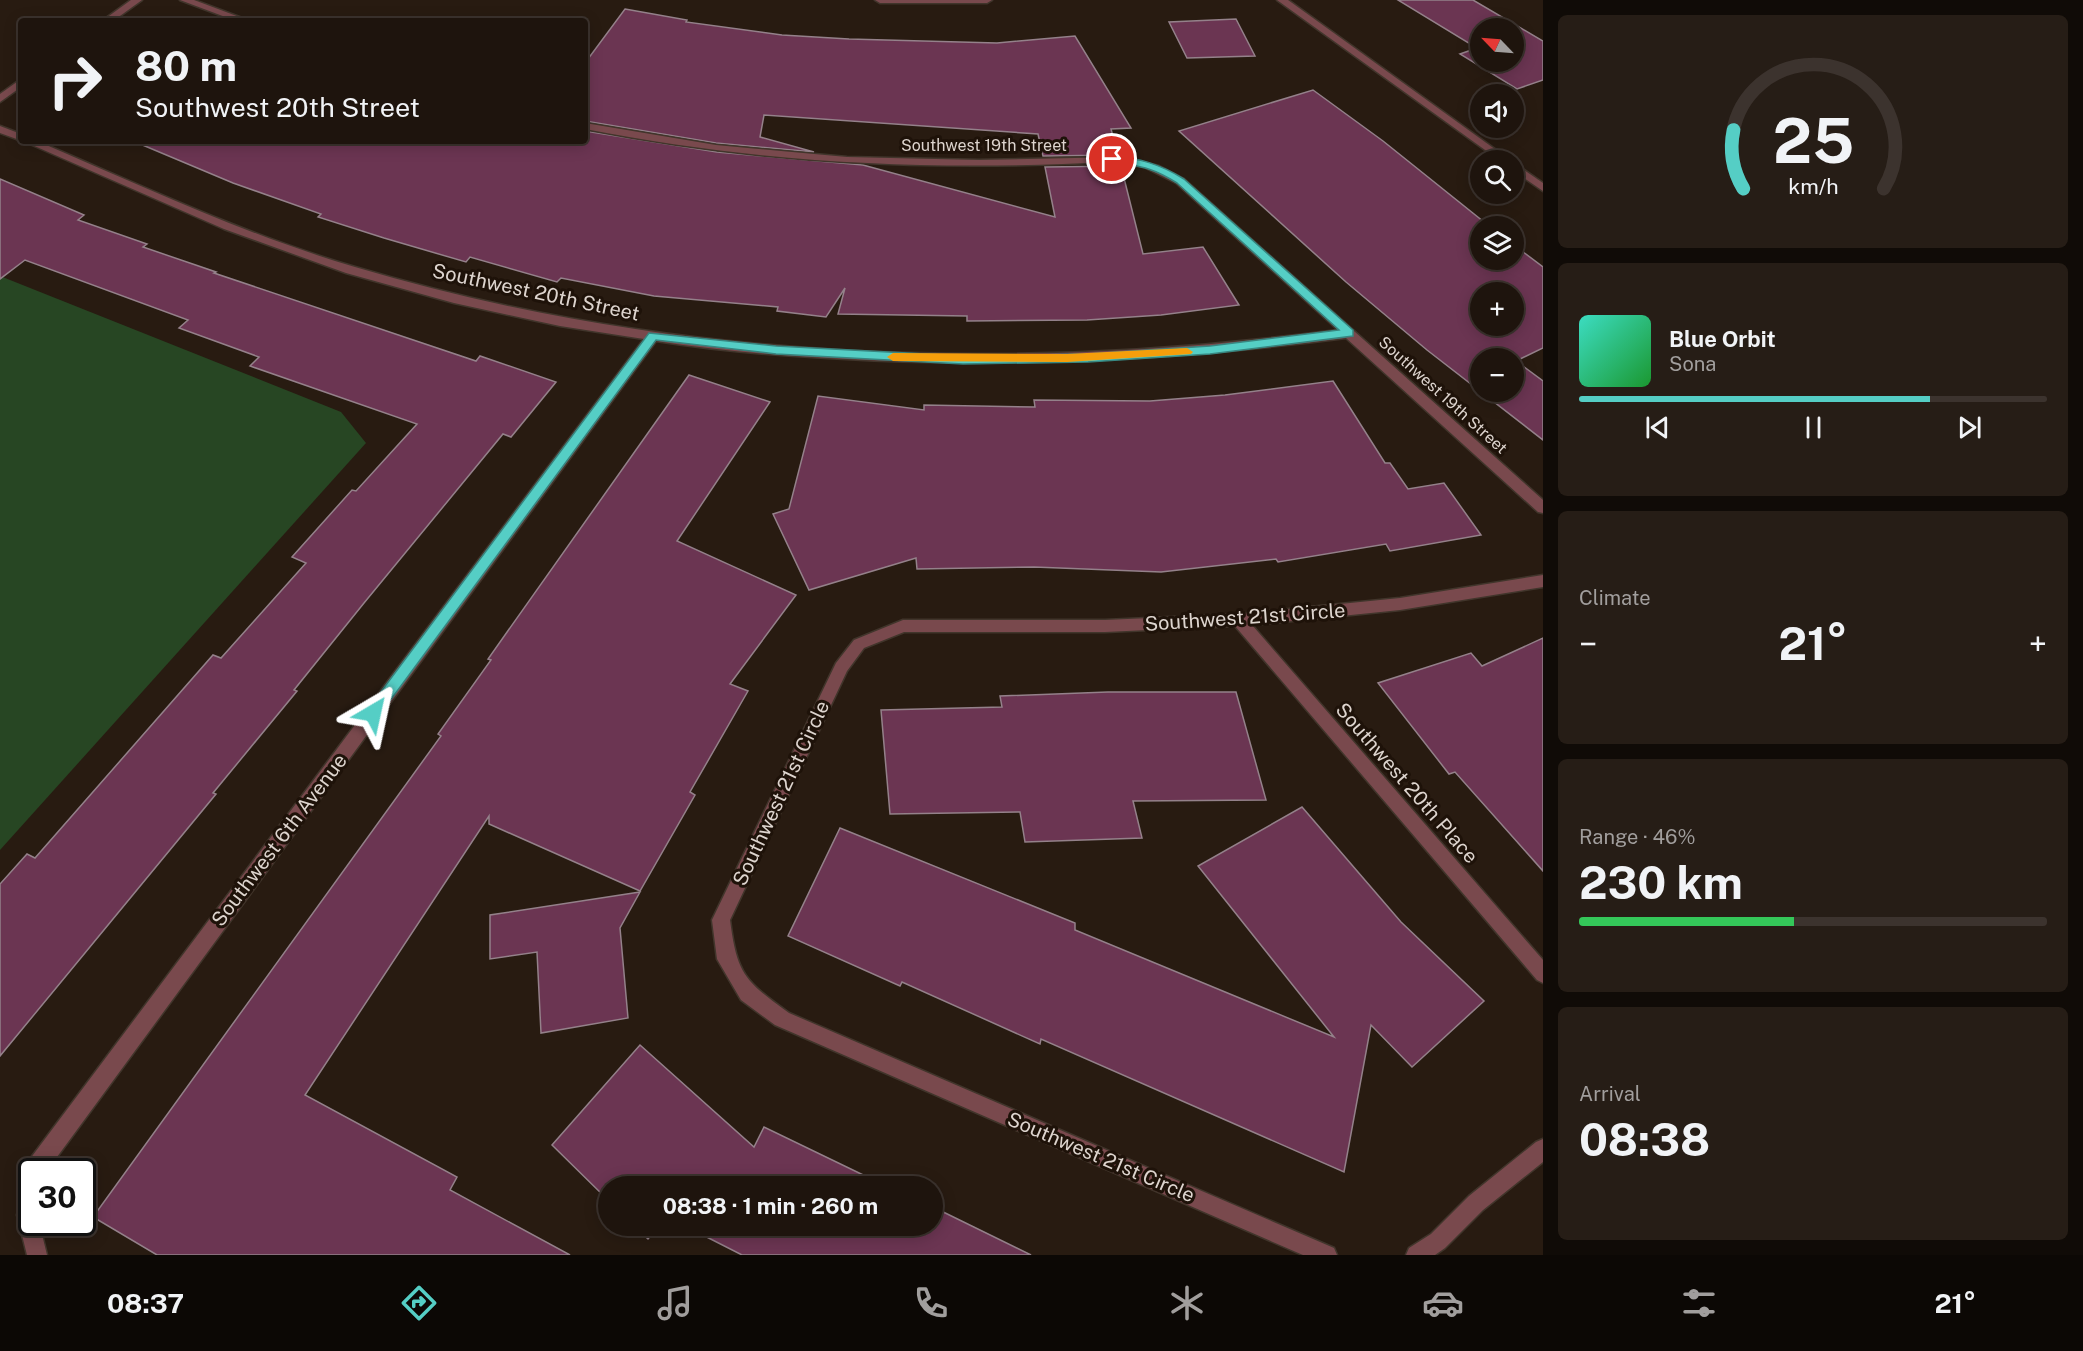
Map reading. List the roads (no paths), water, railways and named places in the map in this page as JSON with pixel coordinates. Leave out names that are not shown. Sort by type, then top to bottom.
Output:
[{"type":"street","points":[[111,18],[137,0]]},
{"type":"street","points":[[185,0],[236,18]]},
{"type":"street","points":[[880,0],[987,0]]},
{"type":"street","points":[[1282,0],[1491,150]]},
{"type":"street","points":[[0,99],[18,84]]},
{"type":"street","name":"Southwest 19th Street","points":[[588,127],[653,140],[745,153],[841,161],[938,165],[1112,159],[1137,161],[1161,169],[1180,181],[1543,508]]},
{"type":"street","points":[[0,129],[18,137]]},
{"type":"street","name":"Southwest 20th Street","points":[[35,144],[260,238],[352,270],[456,298],[567,322],[653,336],[776,350],[963,360],[1088,358],[1210,350],[1349,333]]},
{"type":"street","points":[[1524,174],[1543,188]]},
{"type":"street","name":"Southwest 6th Avenue","points":[[43,1158],[653,336]]},
{"type":"street","name":"Southwest 21st Circle","points":[[1327,1255],[782,1019],[747,994],[726,959],[721,921],[841,667],[859,644],[903,626],[1105,626],[1239,620],[1400,604],[1543,581]]},
{"type":"street","name":"Southwest 20th Place","points":[[1239,620],[1543,974]]},
{"type":"street","points":[[1416,1255],[1438,1241],[1476,1203],[1543,1149]]},
{"type":"street","points":[[32,1236],[37,1255]]}]
